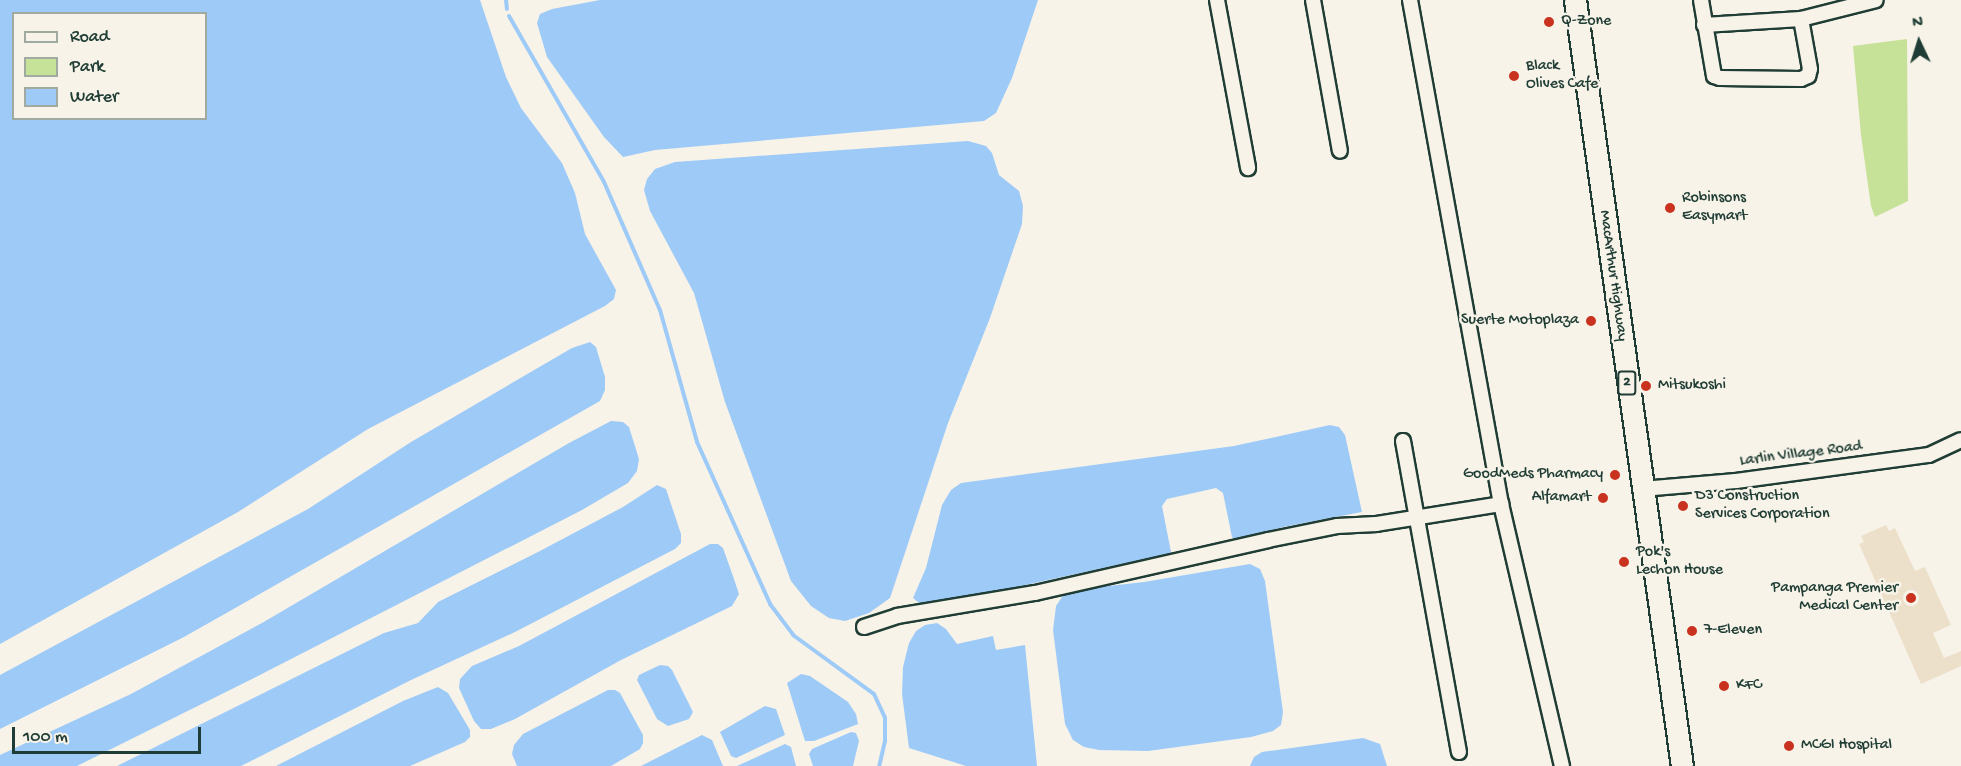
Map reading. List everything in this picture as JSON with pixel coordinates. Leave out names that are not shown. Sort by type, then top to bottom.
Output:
[{"type":"highway","name":"MacArthur Highway","points":[[1575,0],[1682,766]]},
{"type":"street","points":[[1217,0],[1248,168]]},
{"type":"street","points":[[1313,0],[1340,151]]},
{"type":"street","points":[[1410,0],[1501,504],[1562,766]]},
{"type":"street","points":[[1701,0],[1714,76],[1720,78],[1801,79],[1808,76],[1810,69],[1801,19]]},
{"type":"street","points":[[1704,25],[1801,19],[1876,0]]},
{"type":"street","name":"Larlin Village Road","points":[[1642,489],[1736,480],[1929,455],[1961,440]]},
{"type":"street","points":[[1403,441],[1459,752]]},
{"type":"street","points":[[864,627],[897,616],[1035,593],[1337,526],[1376,524],[1501,504]]},
{"type":"shaded area","name":"Pampanga Premier Medical Center","points":[[1886,525],[1889,531],[1895,528],[1915,571],[1925,567],[1951,625],[1933,633],[1944,658],[1961,651],[1961,666],[1921,684],[1859,544],[1864,542],[1861,536]]},
{"type":"green space","points":[[1907,39],[1908,201],[1875,217],[1871,206],[1861,135],[1853,46]]},
{"type":"water","points":[[0,0],[480,0],[506,77],[521,108],[562,163],[575,193],[585,234],[616,290],[614,299],[605,306],[368,429],[238,512],[0,644]]},
{"type":"water","points":[[600,0],[1038,0],[1012,78],[996,113],[984,121],[655,150],[623,157],[604,137],[547,57],[537,23],[540,14],[552,9]]},
{"type":"water","points":[[968,141],[986,146],[992,153],[999,175],[1019,191],[1023,206],[1022,224],[990,318],[948,423],[890,598],[869,613],[845,621],[829,618],[811,606],[791,581],[725,402],[694,293],[650,211],[644,190],[647,179],[655,169],[675,162]]},
{"type":"water","points":[[590,342],[596,347],[605,377],[605,390],[600,401],[184,637],[0,729],[0,675],[308,509],[411,442],[572,348]]},
{"type":"water","points":[[611,421],[623,422],[629,427],[639,459],[637,471],[628,483],[582,510],[77,766],[0,766],[0,755],[131,694],[262,623],[569,443]]},
{"type":"water","points":[[1330,425],[1339,427],[1345,435],[1362,512],[1283,527],[1236,540],[1232,537],[1223,493],[1216,488],[1167,499],[1162,506],[1172,557],[1140,560],[924,607],[913,598],[926,568],[942,505],[951,490],[961,483],[1234,446]]},
{"type":"water","points":[[657,485],[666,489],[681,534],[681,543],[675,549],[515,632],[411,680],[241,766],[117,766],[384,633],[418,623],[438,602],[623,507]]},
{"type":"water","points":[[710,544],[718,544],[723,548],[739,594],[732,606],[621,660],[515,719],[491,729],[481,729],[474,721],[459,688],[460,679],[472,666],[519,646]]},
{"type":"water","points":[[1250,564],[1260,569],[1265,581],[1283,712],[1281,725],[1273,731],[1251,737],[1148,751],[1099,750],[1084,747],[1073,740],[1065,724],[1053,630],[1056,606],[1062,597],[1073,590],[1144,582]]},
{"type":"water","points":[[937,623],[946,629],[957,644],[993,636],[996,650],[1025,645],[1037,766],[966,766],[909,748],[902,694],[903,667],[909,643],[916,631],[925,625]]},
{"type":"water","points":[[660,665],[668,666],[672,670],[693,712],[689,719],[668,726],[657,719],[637,680],[639,675]]},
{"type":"water","points":[[801,674],[810,676],[848,702],[856,714],[858,724],[814,741],[805,741],[787,683]]},
{"type":"water","points":[[438,687],[448,693],[470,730],[470,737],[465,742],[410,766],[276,766],[403,701]]},
{"type":"water","points":[[608,690],[620,693],[643,735],[640,749],[611,766],[517,766],[512,754],[514,745],[523,734]]},
{"type":"water","points":[[765,706],[776,709],[785,735],[736,758],[731,756],[720,732]]},
{"type":"water","points":[[851,732],[856,733],[859,741],[853,766],[813,766],[809,754],[812,749]]},
{"type":"water","points":[[702,735],[712,740],[723,766],[641,766]]},
{"type":"water","points":[[1363,738],[1380,744],[1387,766],[1250,766],[1254,757],[1262,752]]},
{"type":"water","points":[[785,744],[791,747],[796,766],[737,766]]},
{"type":"waterway","points":[[506,0],[507,9]]},
{"type":"waterway","points":[[509,16],[604,182],[660,310],[697,442],[770,604],[793,635],[874,694],[885,718],[885,741],[879,766]]},
{"type":"place","name":"Q-Zone","points":[[1549,22]]},
{"type":"place","name":"Black Olives Cafe","points":[[1514,76]]},
{"type":"place","name":"Robinsons Easymart","points":[[1670,208]]},
{"type":"place","name":"Suerte Motoplaza","points":[[1591,321]]},
{"type":"place","name":"Mitsukoshi","points":[[1646,386]]},
{"type":"place","name":"GoodMeds Pharmacy","points":[[1615,475]]},
{"type":"place","name":"Alfamart","points":[[1603,498]]},
{"type":"place","name":"D3 Construction Services Corporation","points":[[1683,506]]},
{"type":"place","name":"Pok's Lechon House","points":[[1624,562]]},
{"type":"place","name":"Pampanga Premier Medical Center","points":[[1911,598]]},
{"type":"place","name":"7-Eleven","points":[[1692,631]]},
{"type":"place","name":"KFC","points":[[1724,686]]},
{"type":"place","name":"MCGI Hospital","points":[[1789,746]]}]
